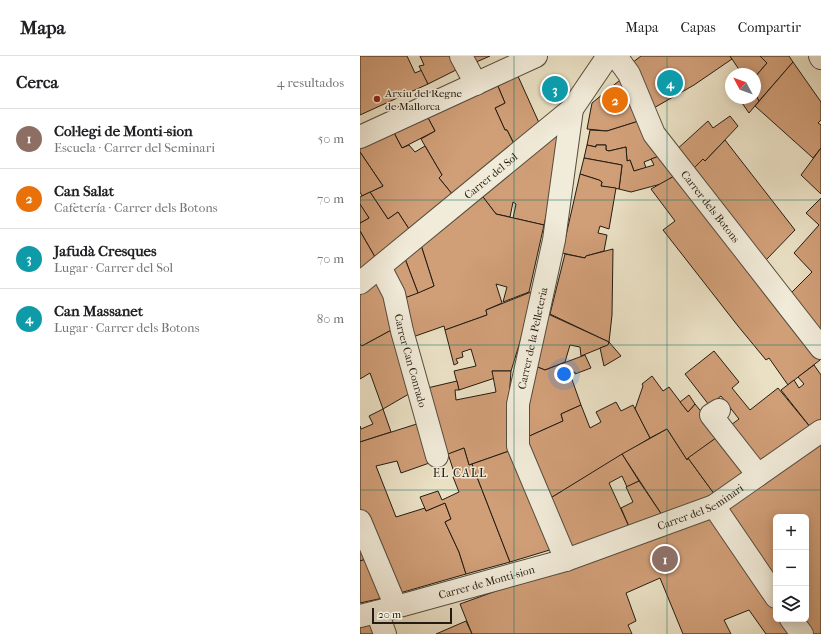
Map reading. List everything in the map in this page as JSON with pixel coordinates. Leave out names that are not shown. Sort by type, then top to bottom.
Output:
[{"type":"street","points":[[461,56],[476,84]]},
{"type":"street","points":[[360,137],[536,56]]},
{"type":"street","name":"Carrer del Sol","points":[[360,283],[572,109],[608,56]]},
{"type":"street","name":"Carrer dels Botons","points":[[616,56],[629,74],[654,134],[821,348]]},
{"type":"street","name":"Carrer de la Pelleteria","points":[[566,560],[518,446],[518,404],[554,240],[572,109]]},
{"type":"street","name":"Carrer Can Conrado","points":[[380,267],[394,294],[402,331],[437,456]]},
{"type":"street","points":[[719,410],[712,415],[758,475]]},
{"type":"street","name":"Carrer del Seminari","points":[[566,560],[714,506],[821,431]]},
{"type":"street","points":[[714,506],[773,593]]},
{"type":"street","points":[[360,521],[378,612],[385,634]]},
{"type":"street","name":"Carrer de Monti-sion","points":[[378,612],[566,560]]},
{"type":"street","points":[[793,622],[802,634]]},
{"type":"building","name":"Arxiu del Regne de Mallorca","points":[[360,56],[407,56],[415,73],[422,70],[428,84],[360,115]]},
{"type":"building","points":[[420,56],[450,56],[456,70],[428,84],[419,66],[424,65]]},
{"type":"building","points":[[467,56],[490,56],[474,63]]},
{"type":"building","points":[[641,56],[730,56],[732,59],[694,85],[652,109],[632,63]]},
{"type":"building","points":[[730,56],[760,56],[767,63],[761,70],[761,68],[738,68]]},
{"type":"building","points":[[760,56],[789,56],[793,62],[761,99],[761,70],[767,63]]},
{"type":"building","points":[[793,62],[821,102],[821,120],[818,123],[821,125],[821,148],[813,158],[755,106],[757,104],[761,104],[761,99]]},
{"type":"building","points":[[517,74],[540,125],[515,146],[507,130],[505,130],[495,108],[505,103],[497,84]]},
{"type":"building","points":[[625,76],[642,120],[607,131],[587,129],[592,103]]},
{"type":"building","points":[[497,84],[505,103],[495,108],[505,130],[507,130],[515,146],[453,195],[439,178],[442,175],[421,139],[435,131],[427,116]]},
{"type":"building","points":[[743,104],[756,104],[749,113]]},
{"type":"building","points":[[427,116],[435,131],[402,148],[393,131]]},
{"type":"building","points":[[730,116],[738,126],[705,161],[703,159],[691,171],[675,151],[708,121],[713,128]]},
{"type":"building","points":[[642,120],[662,155],[644,162],[646,168],[634,171],[630,160],[627,161],[626,147],[609,151],[606,150],[606,145],[596,145],[596,147],[587,145],[590,130],[607,131]]},
{"type":"building","points":[[393,131],[402,148],[409,145],[415,152],[425,146],[442,175],[439,178],[453,195],[409,229],[398,212],[388,219],[370,192],[383,186],[360,152],[360,146]]},
{"type":"building","points":[[554,134],[563,143],[544,225],[513,218],[516,204],[513,202],[510,217],[496,214],[480,193]]},
{"type":"building","points":[[725,140],[795,230],[766,260],[691,171],[703,159],[705,161]]},
{"type":"building","points":[[587,145],[596,147],[596,145],[606,145],[606,150],[609,151],[626,147],[627,161],[630,160],[634,171],[654,165],[651,159],[662,155],[676,175],[661,184],[631,192],[619,189],[622,165],[584,158]]},
{"type":"building","points":[[821,148],[821,194],[801,175]]},
{"type":"building","points":[[360,152],[383,186],[362,196],[360,192]]},
{"type":"building","points":[[584,158],[622,165],[619,189],[601,186],[602,182],[599,180],[580,174]]},
{"type":"building","points":[[580,174],[599,180],[602,182],[601,186],[616,188],[609,229],[600,226],[598,233],[607,235],[604,251],[586,256],[585,258],[562,253]]},
{"type":"building","points":[[676,175],[820,360],[788,385],[769,358],[766,360],[663,230],[675,221],[651,189]]},
{"type":"building","points":[[370,192],[388,219],[398,212],[409,229],[375,257],[360,231],[360,223],[369,218],[360,205],[360,197]]},
{"type":"building","points":[[480,193],[496,214],[544,225],[529,292],[503,302],[507,287],[496,284],[502,303],[486,310],[487,315],[445,330],[444,326],[407,339],[399,300],[434,286],[420,242]]},
{"type":"building","points":[[821,198],[821,338],[788,296],[812,272],[794,253],[819,225],[806,213]]},
{"type":"building","points":[[360,204],[369,218],[360,223]]},
{"type":"building","points":[[360,231],[375,257],[360,269]]},
{"type":"building","points":[[420,242],[434,286],[418,293],[404,256]]},
{"type":"building","points":[[613,249],[612,315],[609,342],[550,314],[565,254],[585,258],[586,256]]},
{"type":"building","points":[[404,256],[418,293],[399,300],[387,269]]},
{"type":"building","points":[[380,274],[397,327],[362,346],[360,344],[360,290]]},
{"type":"building","points":[[536,290],[511,371],[492,371],[495,378],[459,390],[454,371],[476,366],[471,349],[462,352],[463,357],[456,359],[458,363],[454,365],[445,330],[487,315],[486,310]]},
{"type":"building","points":[[548,314],[609,342],[608,345],[581,356],[580,347],[570,345],[565,362],[545,370],[535,366]]},
{"type":"building","points":[[397,327],[414,391],[383,409],[370,373],[360,379],[360,344],[362,346]]},
{"type":"building","points":[[609,342],[621,356],[604,366],[600,348],[608,345]]},
{"type":"building","points":[[714,351],[739,382],[732,388],[750,410],[778,388],[811,428],[757,468],[727,428],[739,419],[721,396],[709,405],[685,374]]},
{"type":"building","points":[[585,355],[591,368],[575,374],[575,372],[570,374],[581,405],[561,414],[563,421],[525,438],[531,379],[535,366],[545,370]]},
{"type":"building","points":[[814,365],[821,375],[821,421],[811,428],[781,390],[794,380],[799,388],[804,384],[798,377]]},
{"type":"building","points":[[492,371],[511,371],[508,411],[512,450],[469,465],[464,448],[442,457],[423,389],[457,381],[459,390],[455,390],[456,400],[496,392]]},
{"type":"building","points":[[652,376],[663,391],[669,387],[688,412],[695,404],[720,435],[687,460],[667,429],[650,438],[635,409],[643,386],[642,384]]},
{"type":"building","points":[[689,395],[695,404],[688,412],[680,402]]},
{"type":"building","points":[[616,402],[621,411],[633,405],[650,438],[549,499],[525,438],[563,421],[561,414],[581,405],[590,428],[601,422],[596,412]]},
{"type":"building","points":[[383,409],[391,432],[360,442],[360,426],[361,429],[373,424],[369,416]]},
{"type":"building","points":[[423,422],[435,461],[401,473],[397,461],[376,466],[396,517],[425,508],[426,511],[445,503],[451,519],[445,522],[459,552],[466,574],[393,595],[360,513],[360,442]]},
{"type":"building","points":[[667,429],[687,460],[688,458],[715,495],[664,518],[622,454]]},
{"type":"building","points":[[720,435],[749,473],[715,495],[688,458]]},
{"type":"building","points":[[821,439],[821,634],[808,634],[800,622],[809,622],[809,514],[773,514],[773,584],[721,508]]},
{"type":"building","points":[[464,448],[469,465],[472,464],[510,562],[466,574],[459,552],[445,522],[451,519],[445,503],[426,511],[420,497],[438,491],[442,500],[459,492],[453,477],[455,475],[448,454]]},
{"type":"building","points":[[512,450],[553,549],[510,562],[472,464]]},
{"type":"building","points":[[622,454],[639,481],[627,487],[622,476],[609,483],[631,531],[571,553],[549,499]]},
{"type":"building","points":[[639,481],[664,518],[631,531],[621,508],[633,502],[626,487]]},
{"type":"building","points":[[713,513],[773,602],[773,622],[787,622],[795,634],[766,634],[749,610],[724,620],[731,634],[683,634],[660,578],[626,593],[636,621],[628,625],[632,634],[472,634],[460,604]]},
{"type":"building","points":[[360,533],[369,558],[360,561]]},
{"type":"building","points":[[369,558],[383,598],[360,603],[360,561]]},
{"type":"building","points":[[371,617],[378,634],[360,634],[360,620]]},
{"type":"building","points":[[466,621],[472,634],[436,634]]},
{"type":"place","name":"Can Massanet","points":[[670,83]]},
{"type":"place","name":"Jafudà Cresques","points":[[555,89]]},
{"type":"place","name":"Arxiu del Regne de Mallorca","points":[[377,99]]},
{"type":"place","name":"Can Salat","points":[[615,100]]},
{"type":"place","name":"Col·legi de Monti-sion","points":[[665,559]]},
{"type":"district","name":"EL CALL","points":[[460,473]]}]
